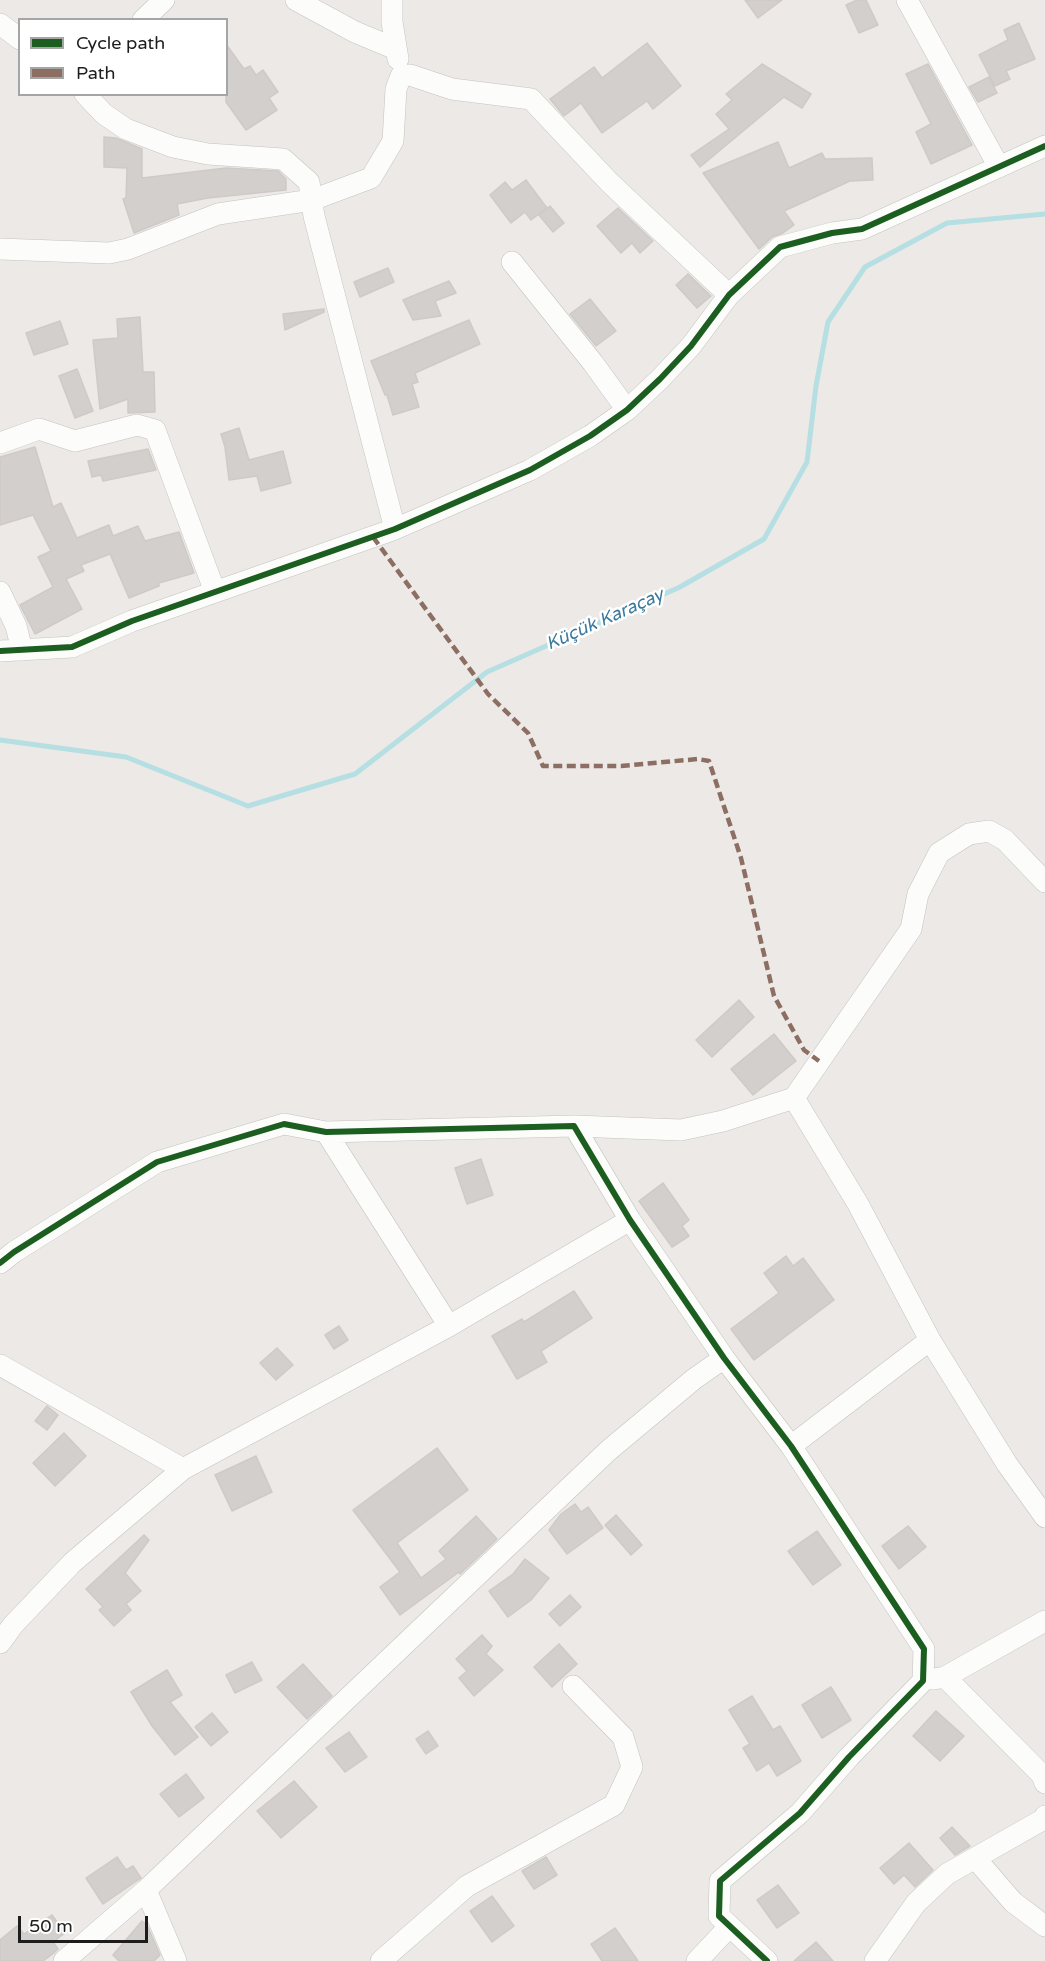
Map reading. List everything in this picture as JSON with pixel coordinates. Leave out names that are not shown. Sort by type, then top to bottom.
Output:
[{"type":"street","points":[[145,18],[164,0]]},
{"type":"street","points":[[296,0],[355,32],[396,49]]},
{"type":"street","points":[[0,249],[109,253],[128,249],[218,214],[312,200],[371,178],[393,141],[396,89],[401,76],[392,22],[392,0]]},
{"type":"street","points":[[906,0],[999,167]]},
{"type":"street","points":[[0,24],[18,38]]},
{"type":"street","points":[[401,76],[410,75],[427,79],[452,89],[531,99],[609,182],[729,296]]},
{"type":"street","points":[[88,96],[104,114],[126,129],[173,147],[208,154],[283,159],[309,182],[314,216],[395,530]]},
{"type":"street","points":[[0,651],[72,647],[132,621],[395,530],[530,470],[590,436],[627,410],[691,346],[729,296],[780,247],[832,233],[862,229],[1045,146]]},
{"type":"street","points":[[512,262],[593,363],[627,410]]},
{"type":"street","points":[[0,442],[39,429],[75,441],[137,425],[156,430],[215,592]]},
{"type":"street","points":[[0,592],[16,626],[22,650]]},
{"type":"street","points":[[0,1263],[157,1162],[284,1124],[326,1132],[574,1126],[681,1130],[723,1121],[794,1098],[911,929],[918,894],[939,853],[969,834],[989,831],[1005,840],[1045,882]]},
{"type":"street","points":[[794,1098],[858,1204],[930,1340],[1007,1464],[1045,1517]]},
{"type":"street","points":[[574,1126],[630,1220],[724,1358],[791,1446],[924,1649],[923,1681]]},
{"type":"street","points":[[326,1132],[449,1326]]},
{"type":"street","points":[[0,1643],[13,1625],[73,1562],[183,1469],[449,1326],[630,1220]]},
{"type":"street","points":[[791,1446],[930,1340]]},
{"type":"street","points":[[64,1961],[146,1890],[609,1450],[694,1379],[724,1358]]},
{"type":"street","points":[[0,1365],[183,1469]]},
{"type":"street","points":[[767,1961],[719,1916],[720,1881],[800,1813],[849,1756],[923,1681],[945,1677],[1045,1621]]},
{"type":"street","points":[[945,1677],[1042,1775],[1045,1783]]},
{"type":"street","points":[[381,1961],[467,1886],[614,1805],[632,1767],[623,1737],[573,1686]]},
{"type":"street","points":[[875,1961],[916,1903],[946,1874],[1045,1816]]},
{"type":"street","points":[[975,1858],[1013,1902],[1045,1926]]},
{"type":"street","points":[[146,1890],[176,1961]]},
{"type":"street","points":[[697,1961],[729,1926]]},
{"type":"building","points":[[745,0],[782,0],[758,18]]},
{"type":"building","points":[[857,0],[866,0],[878,25],[859,33],[846,5]]},
{"type":"building","points":[[1019,23],[1035,59],[1006,71],[1010,79],[995,86],[979,55],[1008,40],[1004,30]]},
{"type":"building","points":[[647,43],[681,86],[653,109],[647,101],[602,133],[581,103],[564,116],[550,99],[594,67],[602,78]]},
{"type":"building","points":[[228,47],[244,69],[250,66],[256,75],[263,70],[278,92],[269,98],[277,110],[246,130],[226,102]]},
{"type":"building","points":[[762,64],[811,94],[802,108],[784,97],[700,167],[691,155],[729,129],[716,114],[732,100],[726,94]]},
{"type":"building","points":[[928,64],[972,145],[931,164],[916,132],[931,124],[906,74]]},
{"type":"building","points":[[989,77],[997,93],[978,102],[969,87]]},
{"type":"building","points":[[104,137],[116,138],[142,149],[142,178],[226,168],[278,171],[286,179],[286,190],[208,198],[177,204],[179,215],[134,233],[123,199],[126,198],[127,168],[104,167]]},
{"type":"building","points":[[778,142],[789,168],[822,153],[825,159],[872,158],[873,180],[850,181],[784,211],[794,225],[772,237],[759,249],[703,173]]},
{"type":"building","points":[[526,180],[547,208],[531,220],[525,212],[511,223],[490,195],[505,182],[512,190]]},
{"type":"building","points":[[550,206],[564,223],[553,232],[539,215]]},
{"type":"building","points":[[618,208],[653,241],[640,253],[632,243],[621,253],[597,226]]},
{"type":"building","points":[[388,268],[394,282],[360,297],[354,282]]},
{"type":"building","points":[[688,274],[711,296],[697,308],[676,285]]},
{"type":"building","points":[[449,281],[456,293],[435,301],[441,316],[413,320],[403,300]]},
{"type":"building","points":[[590,299],[616,331],[596,346],[570,314]]},
{"type":"building","points":[[324,309],[324,312],[285,330],[283,314]]},
{"type":"building","points":[[140,317],[143,372],[154,372],[155,412],[128,413],[128,399],[100,409],[93,340],[118,338],[117,319]]},
{"type":"building","points":[[469,320],[480,344],[415,373],[418,382],[412,384],[419,407],[393,415],[387,395],[385,395],[371,361]]},
{"type":"building","points":[[60,321],[68,344],[34,355],[26,333]]},
{"type":"building","points":[[77,369],[93,411],[75,418],[59,376]]},
{"type":"building","points":[[239,428],[249,460],[283,451],[291,483],[261,491],[257,476],[229,480],[221,434]]},
{"type":"building","points":[[35,447],[53,507],[61,503],[77,538],[109,525],[113,536],[138,526],[145,541],[179,532],[194,573],[159,583],[159,586],[129,598],[110,554],[81,565],[84,571],[66,579],[82,609],[35,634],[20,605],[53,587],[38,557],[51,551],[33,515],[0,525],[0,457]]},
{"type":"building","points":[[148,449],[156,470],[103,481],[101,475],[92,477],[88,461]]},
{"type":"building","points":[[739,1000],[754,1017],[712,1057],[696,1040]]},
{"type":"building","points":[[774,1034],[796,1061],[753,1095],[731,1069]]},
{"type":"building","points":[[481,1159],[493,1195],[467,1204],[455,1168]]},
{"type":"building","points":[[663,1183],[689,1220],[682,1226],[689,1236],[672,1247],[639,1201]]},
{"type":"building","points":[[786,1256],[793,1266],[803,1258],[834,1300],[754,1360],[731,1329],[779,1293],[764,1273]]},
{"type":"building","points":[[574,1291],[592,1318],[541,1351],[547,1362],[517,1379],[492,1336],[522,1319],[524,1322]]},
{"type":"building","points":[[339,1326],[348,1340],[334,1349],[325,1335]]},
{"type":"building","points":[[277,1348],[293,1365],[276,1380],[260,1363]]},
{"type":"building","points":[[47,1406],[58,1415],[47,1430],[35,1421]]},
{"type":"building","points":[[64,1433],[86,1456],[55,1486],[33,1463]]},
{"type":"building","points":[[437,1448],[468,1490],[397,1543],[421,1578],[446,1559],[439,1551],[476,1516],[497,1539],[460,1574],[459,1572],[400,1615],[380,1587],[400,1572],[353,1510]]},
{"type":"building","points":[[256,1456],[272,1492],[232,1511],[215,1475]]},
{"type":"building","points":[[575,1504],[581,1512],[588,1507],[603,1528],[567,1554],[549,1530],[561,1514]]},
{"type":"building","points":[[616,1515],[642,1545],[631,1555],[605,1525]]},
{"type":"building","points":[[908,1526],[926,1547],[899,1569],[882,1546]]},
{"type":"building","points":[[817,1531],[841,1565],[813,1585],[788,1551]]},
{"type":"building","points":[[144,1535],[149,1540],[125,1573],[141,1591],[126,1604],[131,1610],[114,1626],[99,1610],[103,1607],[86,1589]]},
{"type":"building","points":[[525,1559],[549,1578],[531,1600],[508,1617],[489,1591],[513,1574]]},
{"type":"building","points":[[570,1595],[581,1607],[560,1626],[549,1614]]},
{"type":"building","points":[[482,1635],[492,1646],[486,1654],[503,1670],[474,1696],[459,1678],[467,1671],[456,1659]]},
{"type":"building","points":[[559,1644],[577,1664],[552,1687],[534,1667]]},
{"type":"building","points":[[252,1662],[262,1680],[235,1693],[226,1675]]},
{"type":"building","points":[[303,1664],[332,1696],[307,1719],[277,1687]]},
{"type":"building","points":[[167,1670],[182,1695],[170,1702],[198,1737],[175,1755],[152,1726],[131,1692]]},
{"type":"building","points":[[831,1687],[851,1720],[822,1738],[802,1705]]},
{"type":"building","points":[[752,1696],[773,1730],[780,1726],[801,1761],[777,1776],[769,1763],[757,1771],[743,1748],[750,1744],[729,1710]]},
{"type":"building","points":[[936,1711],[964,1736],[940,1761],[913,1736]]},
{"type":"building","points":[[212,1713],[228,1732],[211,1746],[195,1727]]},
{"type":"building","points":[[428,1731],[438,1746],[426,1754],[416,1739]]},
{"type":"building","points":[[349,1732],[367,1757],[345,1772],[326,1748]]},
{"type":"building","points":[[186,1774],[204,1798],[179,1817],[160,1794]]},
{"type":"building","points":[[294,1781],[317,1807],[281,1838],[257,1811]]},
{"type":"building","points":[[952,1827],[970,1846],[955,1855],[940,1838]]},
{"type":"building","points":[[909,1843],[933,1870],[915,1887],[904,1875],[894,1884],[880,1868]]},
{"type":"building","points":[[117,1857],[126,1870],[133,1866],[141,1878],[103,1904],[86,1878]]},
{"type":"building","points":[[546,1857],[557,1875],[534,1889],[522,1871]]},
{"type":"building","points":[[778,1885],[799,1913],[777,1928],[757,1900]]},
{"type":"building","points":[[492,1896],[514,1926],[492,1942],[470,1911]]},
{"type":"building","points":[[52,1915],[65,1933],[53,1942],[58,1949],[54,1953],[43,1961],[0,1961],[0,1940],[17,1926],[24,1934]]},
{"type":"building","points":[[142,1921],[147,1925],[160,1955],[154,1961],[119,1961],[113,1955]]},
{"type":"building","points":[[615,1928],[638,1961],[602,1961],[591,1944]]},
{"type":"building","points":[[816,1942],[833,1961],[794,1961]]},
{"type":"waterway","name":"Küçük Karaçay","points":[[0,740],[126,757],[248,806],[355,774],[487,672],[680,587],[764,539],[807,462],[816,386],[828,322],[865,267],[947,223],[1045,214]]},
{"type":"marked path","points":[[373,537],[488,694],[528,733],[543,766],[621,766],[698,759],[709,761],[741,858],[774,996],[804,1050],[819,1061]]},
{"type":"cycle path","points":[[0,651],[72,647],[132,621],[395,529],[530,470],[590,436],[627,410],[691,346],[729,295],[780,247],[832,233],[862,229],[1045,146]]},
{"type":"cycle path","points":[[0,1263],[157,1162],[284,1124],[326,1132],[574,1126],[630,1220],[724,1358],[791,1446],[924,1649],[923,1681],[849,1757],[800,1813],[720,1881],[719,1916],[767,1961]]}]
